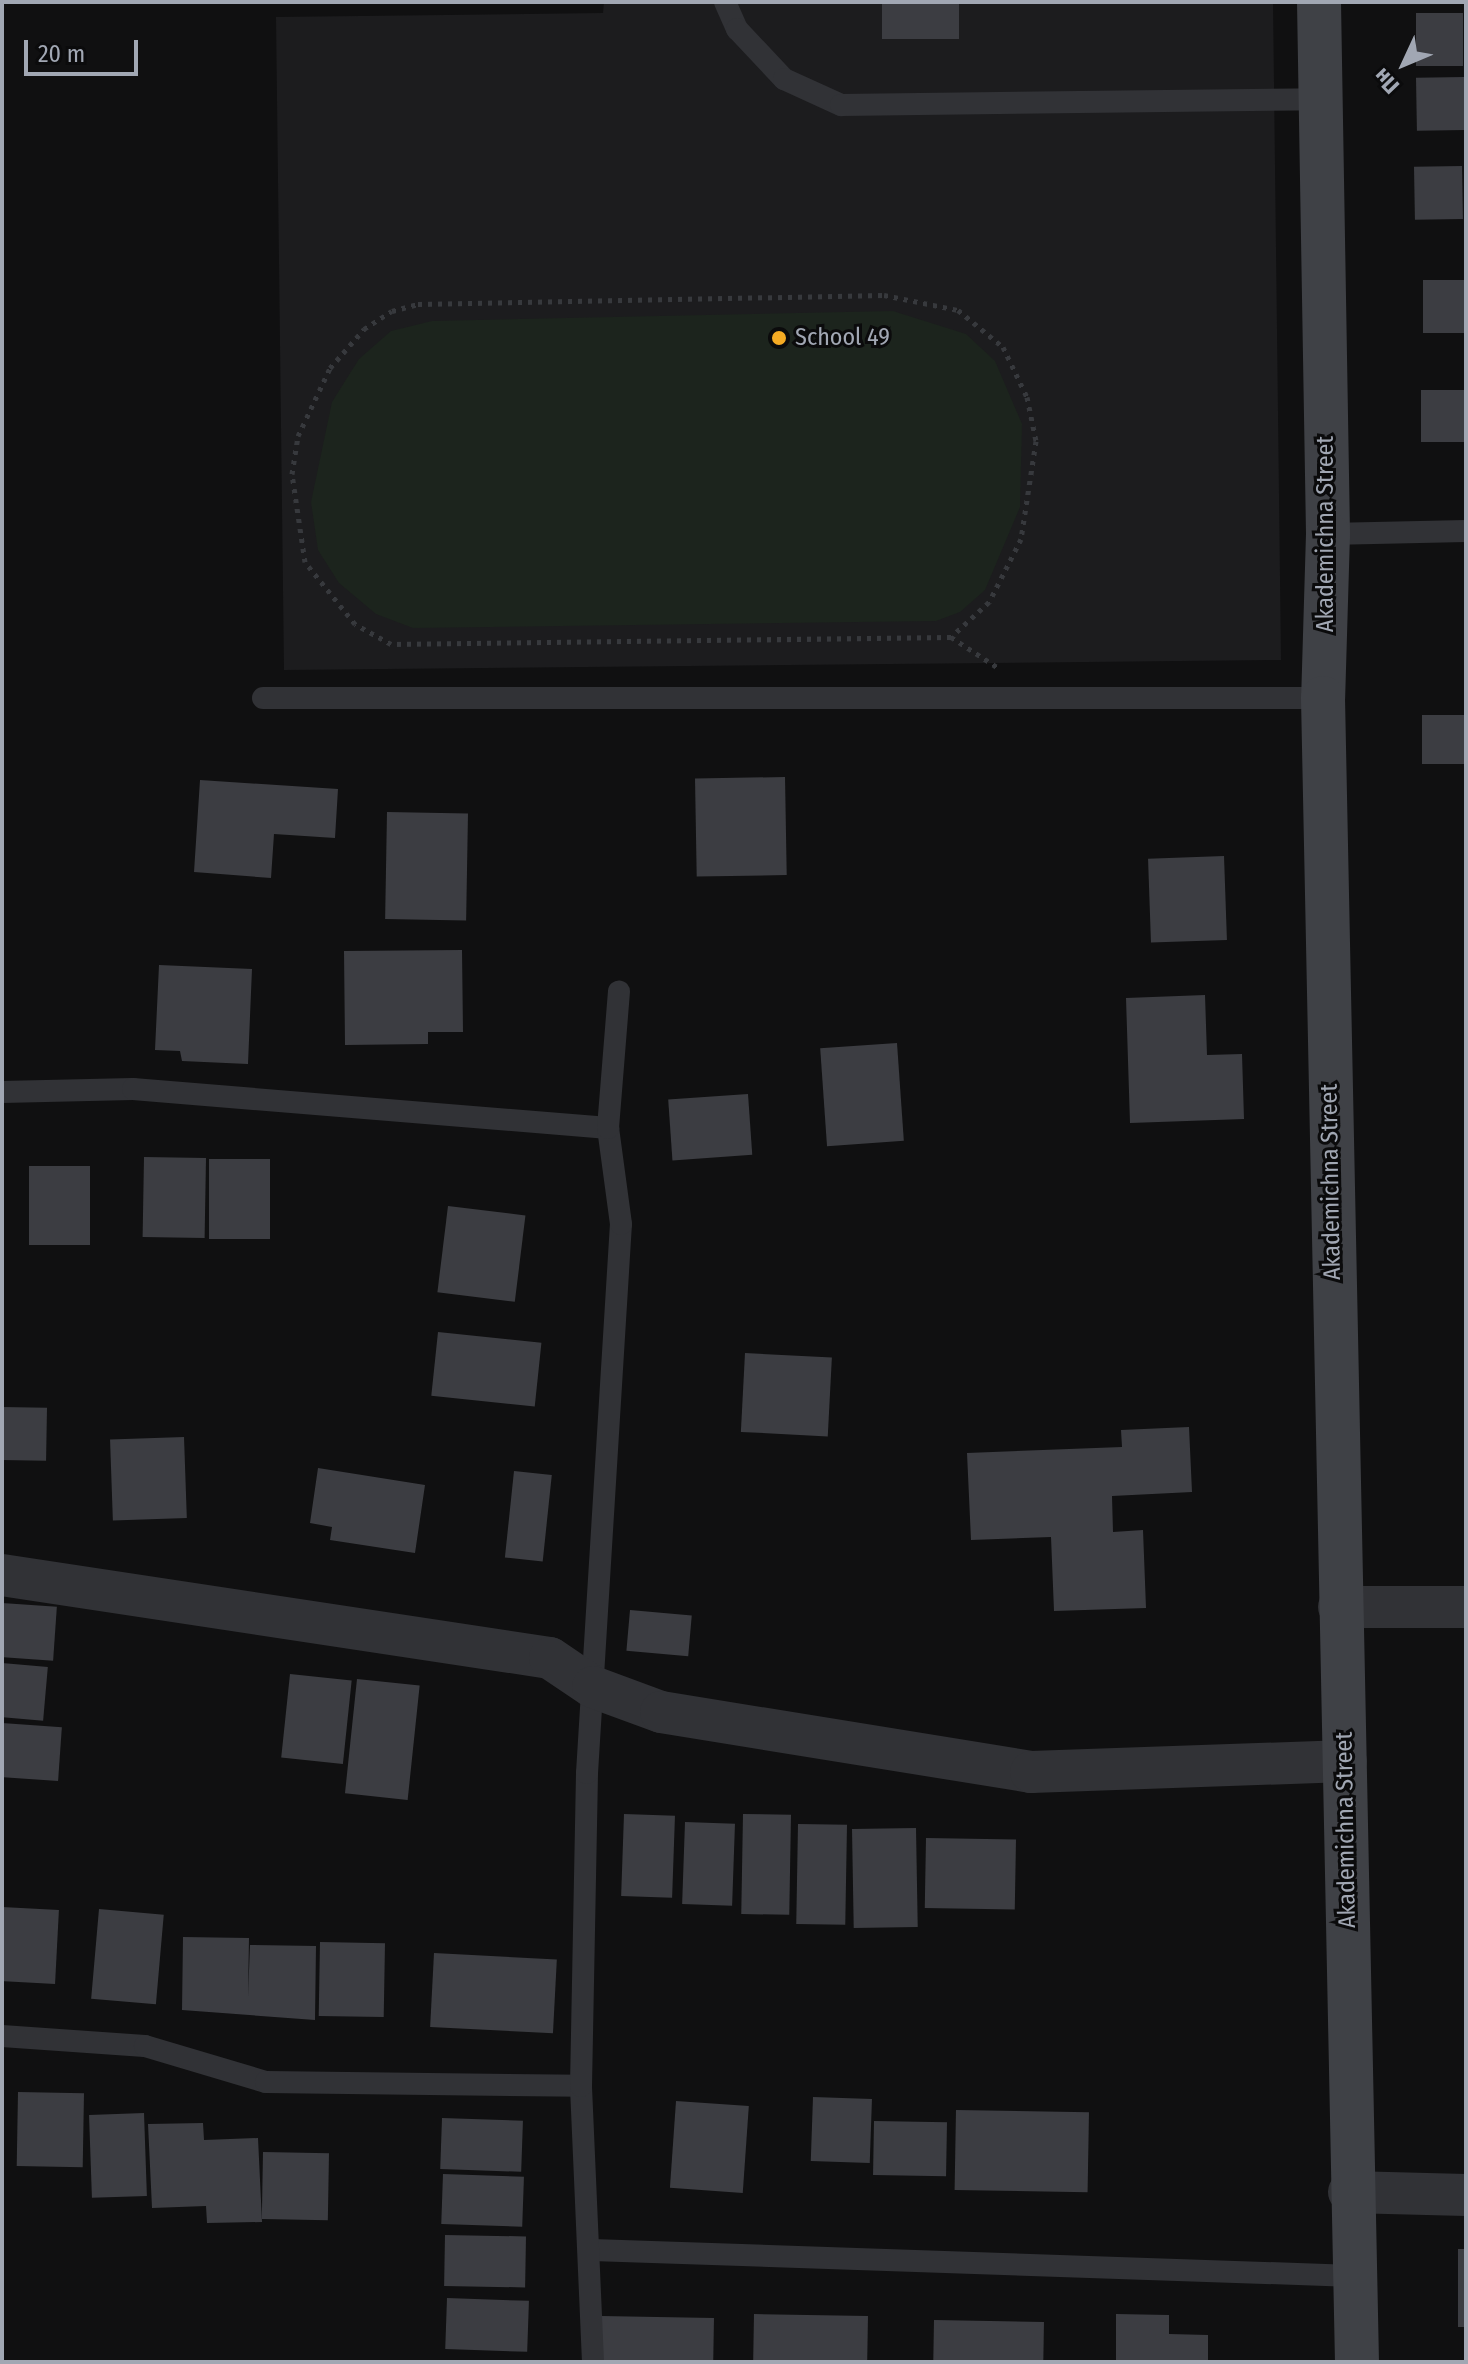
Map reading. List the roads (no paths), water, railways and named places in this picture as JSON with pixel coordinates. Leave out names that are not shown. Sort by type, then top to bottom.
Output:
[{"type":"main road","name":"Akademichna Street","points":[[1319,2],[1328,534],[1323,698],[1339,1607],[1346,1761],[1349,2192],[1357,2362]]},
{"type":"street","points":[[2,1575],[550,1658],[593,1687],[661,1712],[1031,1772],[1346,1761]]},
{"type":"street","points":[[1339,1607],[1466,1607]]},
{"type":"street","points":[[1349,2192],[1466,2195]]},
{"type":"lane","points":[[725,2],[737,29],[784,79],[841,105],[1320,99]]},
{"type":"lane","points":[[1328,534],[1466,531]]},
{"type":"lane","points":[[263,698],[1323,698]]},
{"type":"lane","points":[[593,2362],[592,2250],[581,2086],[593,1687],[621,1224],[608,1128],[619,991]]},
{"type":"lane","points":[[2,1092],[133,1089],[608,1128]]},
{"type":"lane","points":[[2,2036],[145,2046],[266,2082],[581,2086]]},
{"type":"lane","points":[[592,2250],[1354,2276]]},
{"type":"place","name":"School 49","points":[[779,338]]}]
